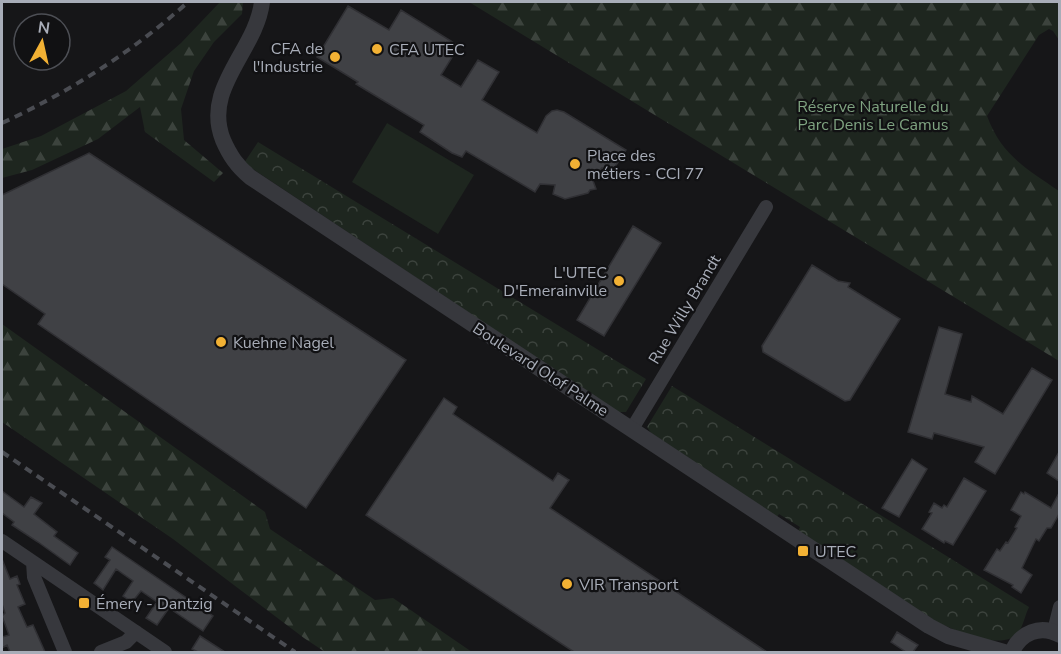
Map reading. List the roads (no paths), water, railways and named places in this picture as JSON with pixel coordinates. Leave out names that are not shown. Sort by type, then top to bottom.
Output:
[{"type":"street","name":"Boulevard Olof Palme","points":[[262,2],[258,21],[225,82],[218,106],[220,131],[230,156],[239,168],[929,626],[948,636],[1004,652]]},
{"type":"street","name":"Rue Willy Brandt","points":[[632,429],[766,207]]},
{"type":"street","points":[[2,541],[165,652]]},
{"type":"street","points":[[33,562],[34,577],[65,652]]},
{"type":"street","points":[[1012,652],[1023,636],[1032,631],[1043,630],[1057,633],[1059,607]]},
{"type":"street","points":[[101,652],[126,642],[136,632]]},
{"type":"railway","points":[[2,123],[52,98],[100,69],[145,38],[188,2]]},
{"type":"railway","points":[[2,452],[295,652]]},
{"type":"place","name":"CFA UTEC","points":[[377,49]]},
{"type":"place","name":"CFA de l'Industrie","points":[[335,57]]},
{"type":"place","name":"Place des métiers - CCI 77","points":[[575,164]]},
{"type":"place","name":"L'UTEC D'Emerainville","points":[[619,281]]},
{"type":"place","name":"Kuehne Nagel","points":[[221,342]]},
{"type":"place","name":"UTEC","points":[[803,551]]},
{"type":"place","name":"VIR Transport","points":[[567,584]]},
{"type":"place","name":"Émery - Dantzig","points":[[84,603]]},
{"type":"park label","name":"Réserve Naturelle du Parc Denis Le Camus","points":[[873,115]]}]
